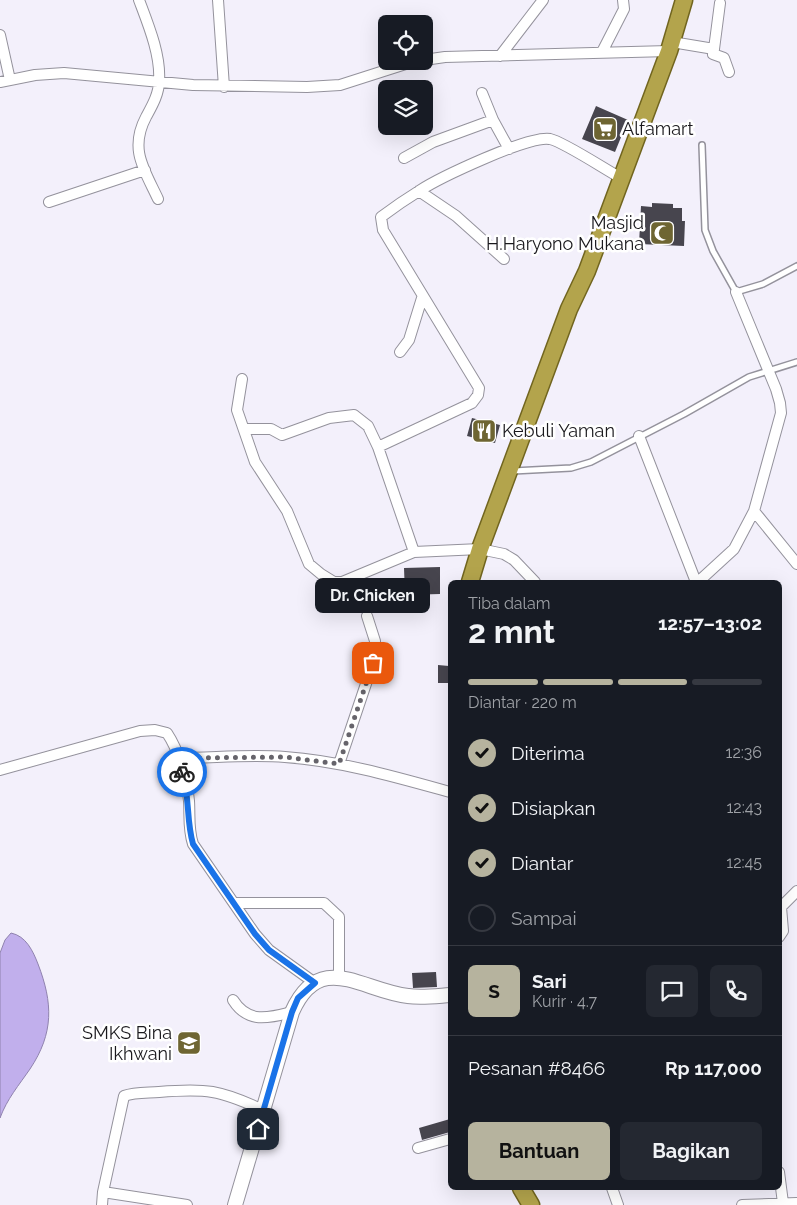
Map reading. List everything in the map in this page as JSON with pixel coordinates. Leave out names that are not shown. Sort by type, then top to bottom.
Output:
[{"type":"highway","points":[[471,580],[480,549],[569,309],[587,272],[670,46],[684,0]]},
{"type":"highway","points":[[522,1190],[531,1205]]},
{"type":"main road","points":[[235,1205],[292,1012],[298,998],[315,983],[339,976],[407,996],[448,995]]},
{"type":"street","points":[[139,0],[153,39],[160,81],[153,105],[139,131],[137,145],[145,170],[158,199]]},
{"type":"street","points":[[218,0],[224,86]]},
{"type":"street","points":[[500,56],[543,0]]},
{"type":"street","points":[[602,52],[624,9],[623,0]]},
{"type":"street","points":[[720,3],[713,54],[724,58],[729,72]]},
{"type":"street","points":[[0,35],[5,81],[64,73],[224,86],[307,87],[340,85],[387,70]]},
{"type":"street","points":[[433,60],[602,52],[670,46],[714,50]]},
{"type":"street","points":[[482,93],[492,120],[509,149]]},
{"type":"street","points":[[404,158],[433,142],[492,120]]},
{"type":"street","points":[[378,447],[472,403],[478,395],[476,382],[422,298],[382,230],[381,217],[419,191],[526,142],[550,139],[621,178]]},
{"type":"street","points":[[49,202],[145,170]]},
{"type":"street","points":[[419,191],[456,216],[504,259]]},
{"type":"street","points":[[699,580],[734,549],[754,511],[781,413],[780,403],[736,292]]},
{"type":"street","points":[[400,352],[409,340],[422,298]]},
{"type":"street","points":[[242,379],[237,410],[255,462],[287,511],[309,564],[321,574],[334,582],[342,582],[414,552],[480,549],[504,554],[514,560],[532,580]]},
{"type":"street","points":[[244,430],[271,429],[282,435],[329,418],[354,415],[368,426],[378,447],[414,552]]},
{"type":"street","points":[[639,436],[696,580]]},
{"type":"street","points":[[754,511],[797,564]]},
{"type":"street","points":[[339,764],[373,663],[375,641],[366,616]]},
{"type":"street","points":[[0,770],[140,731],[155,730],[167,733],[173,743],[187,789],[188,826],[193,844],[255,934],[269,950],[315,983]]},
{"type":"street","points":[[178,758],[285,757],[339,764],[448,791]]},
{"type":"street","points":[[782,906],[797,891]]},
{"type":"street","points":[[234,903],[324,903],[339,918],[339,976]]},
{"type":"street","points":[[782,919],[782,932]]},
{"type":"street","points":[[233,1000],[239,1010],[258,1018],[271,1018],[292,1012]]},
{"type":"street","points":[[102,1205],[103,1192],[124,1096],[181,1090],[211,1090],[227,1094],[263,1110]]},
{"type":"street","points":[[418,1148],[448,1139]]},
{"type":"street","points":[[613,1190],[618,1205]]},
{"type":"street","points":[[781,1190],[783,1203]]},
{"type":"street","points":[[103,1192],[187,1205]]},
{"type":"street","points":[[742,1205],[797,1203]]},
{"type":"lane","points":[[702,145],[705,230],[713,251],[736,292],[763,284],[797,266]]},
{"type":"lane","points":[[510,470],[581,466],[684,414],[749,377],[797,362]]},
{"type":"shaded area","points":[[11,933],[25,941],[36,959],[43,978],[49,1018],[38,1056],[10,1098],[0,1118],[0,953],[5,940]]},
{"type":"building","name":"Alfamart","points":[[596,106],[628,120],[615,152],[582,139]]},
{"type":"building","name":"Masjid H.Haryono Mukana","points":[[652,203],[673,204],[673,208],[682,208],[682,221],[685,221],[684,246],[639,244],[641,206],[652,207]]},
{"type":"building","name":"Kebuli Yaman","points":[[472,418],[500,425],[495,443],[467,436]]},
{"type":"building","points":[[440,567],[440,594],[405,595],[404,568]]},
{"type":"building","points":[[438,665],[448,666],[448,683],[438,683]]},
{"type":"building","points":[[436,972],[437,987],[413,988],[412,973]]},
{"type":"building","points":[[448,1120],[448,1133],[422,1140],[419,1128]]},
{"type":"way so far","points":[[182,772],[178,758],[268,756],[339,764],[373,663]]},
{"type":"place","name":"Alfamart","points":[[605,129]]},
{"type":"place","name":"Masjid H.Haryono Mukana","points":[[662,233]]},
{"type":"place","name":"Kebuli Yaman","points":[[484,431]]},
{"type":"place","name":"Dr. Chicken","points":[[373,663]]},
{"type":"place","name":"SMKS Bina Ikhwani","points":[[189,1043]]},
{"type":"route","points":[[182,772],[189,801],[188,826],[193,844],[255,934],[269,950],[315,983],[298,998],[292,1012],[258,1129]]}]
